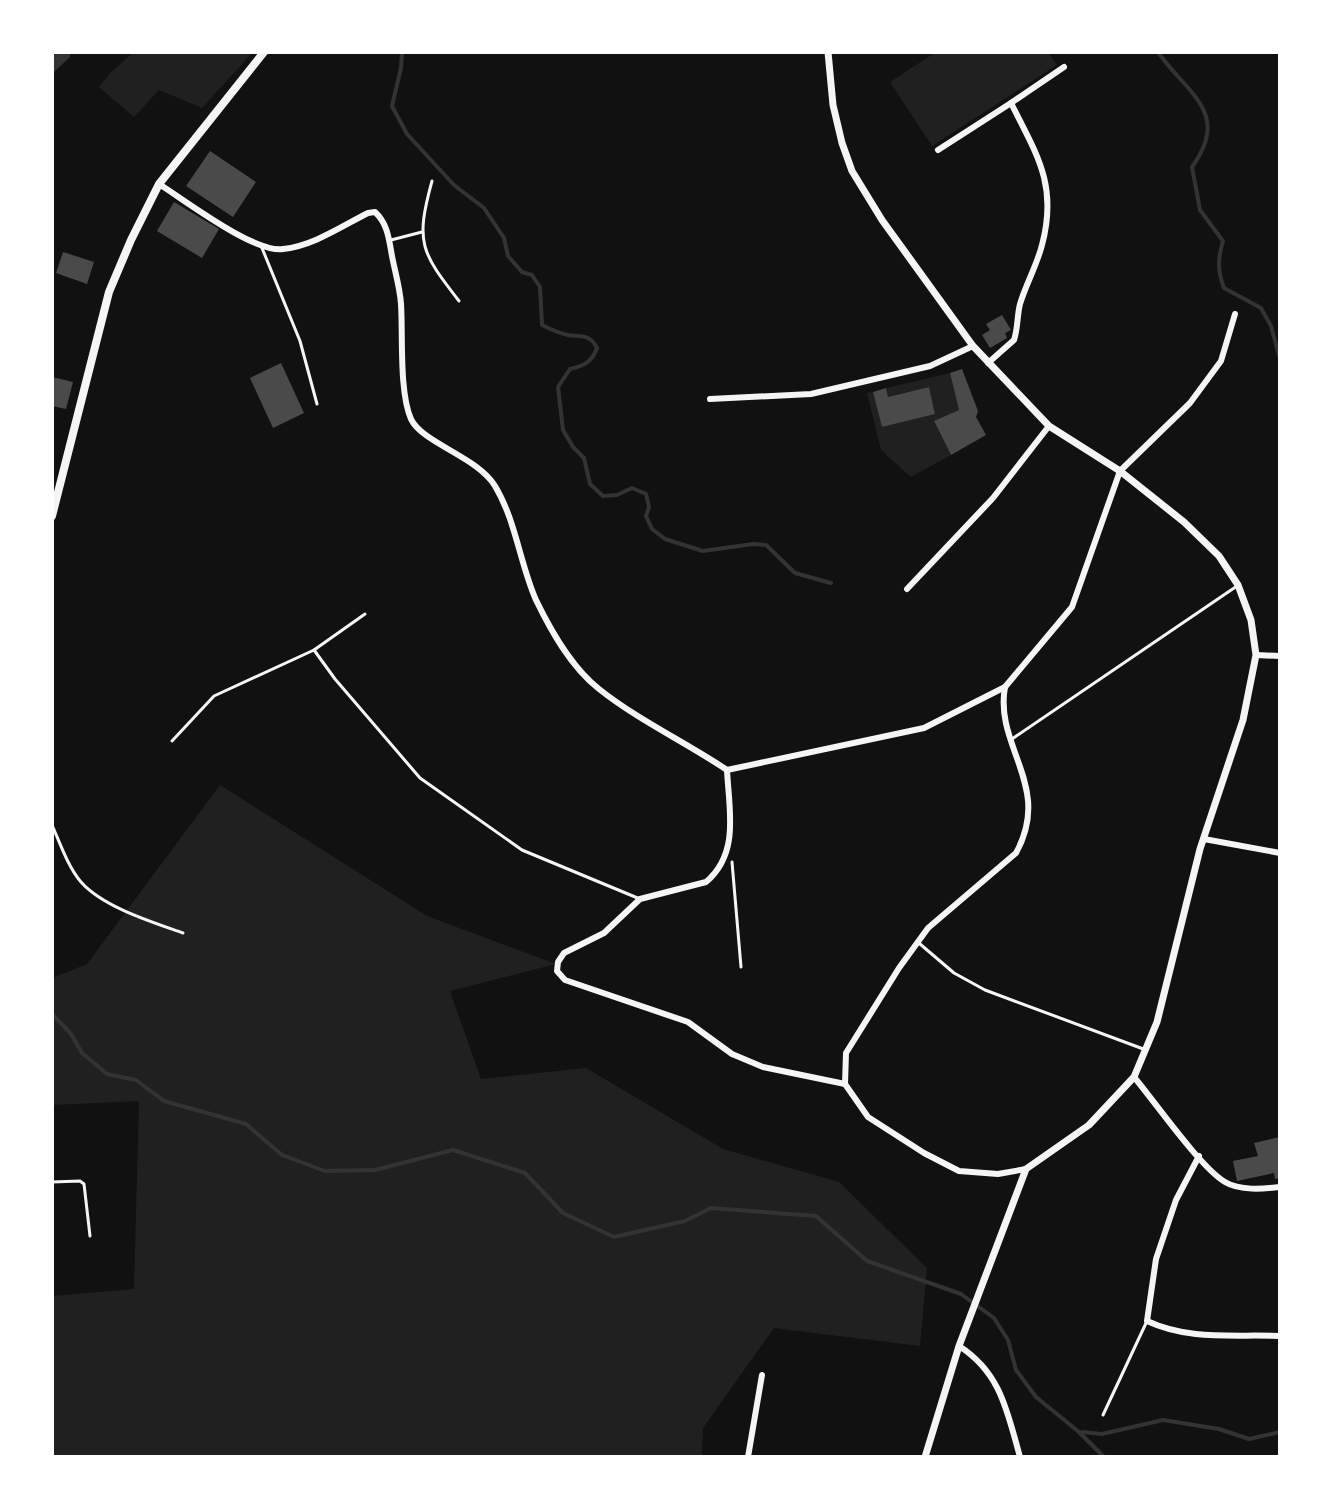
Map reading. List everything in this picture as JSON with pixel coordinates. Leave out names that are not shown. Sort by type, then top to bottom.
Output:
[{"type":"main road","points":[[52,516],[109,292],[131,240],[159,184],[264,52]]},
{"type":"street","points":[[828,52],[833,105],[852,171],[882,220],[973,346],[1049,426],[1120,471],[1184,522],[1219,556],[1238,585],[1251,620],[1256,655],[1243,720],[1200,849],[1157,1022],[1134,1077],[1089,1125],[1026,1169],[998,1174],[959,1171],[924,1153],[868,1117],[845,1084],[846,1053],[899,968],[937,920],[1016,853],[1025,837],[1029,826],[1028,796],[1004,719],[1005,687]]},
{"type":"street","points":[[938,150],[1064,67]]},
{"type":"street","points":[[988,363],[1014,340],[1019,307],[1042,246],[1049,204],[1039,159],[1011,103]]},
{"type":"street","points":[[159,184],[262,248],[283,249],[307,243],[375,212],[386,227],[401,301],[405,382],[411,420],[428,435],[476,465],[495,485],[528,582],[547,624],[568,655],[597,687],[727,770],[924,728],[1005,687],[1072,607],[1120,471],[1190,403],[1221,361],[1235,314]]},
{"type":"street","points":[[710,399],[811,394],[930,366],[973,346]]},
{"type":"street","points":[[907,589],[993,498],[1049,426]]},
{"type":"street","points":[[1256,655],[1280,656]]},
{"type":"street","points":[[727,770],[730,843],[724,863],[706,882],[640,899],[604,933],[564,953],[558,962],[560,977],[688,1022],[732,1054],[763,1067],[845,1084]]},
{"type":"street","points":[[1204,839],[1280,853]]},
{"type":"street","points":[[1134,1077],[1199,1156],[1226,1183],[1239,1187],[1280,1187]]},
{"type":"street","points":[[1199,1156],[1176,1200],[1156,1259],[1147,1321],[1165,1329],[1211,1337],[1280,1336]]},
{"type":"street","points":[[925,1457],[959,1346],[1026,1169]]},
{"type":"street","points":[[959,1346],[984,1365],[997,1384],[1020,1457]]},
{"type":"street","points":[[748,1457],[762,1375]]},
{"type":"lane","points":[[432,181],[422,232],[423,246],[434,268],[459,301]]},
{"type":"lane","points":[[389,241],[422,232]]},
{"type":"lane","points":[[262,248],[300,341],[317,404]]},
{"type":"lane","points":[[1012,739],[1238,585]]},
{"type":"lane","points":[[172,741],[214,696],[314,650],[365,614]]},
{"type":"lane","points":[[314,650],[420,778],[522,850],[640,899]]},
{"type":"lane","points":[[52,825],[79,880],[92,892],[144,919],[183,933]]},
{"type":"lane","points":[[918,942],[954,973],[985,990],[1146,1050]]},
{"type":"lane","points":[[52,1182],[80,1181],[84,1184],[90,1236]]},
{"type":"lane","points":[[1103,1415],[1147,1321]]},
{"type":"path","points":[[730,843],[741,967]]},
{"type":"shaded area","points":[[52,52],[71,52],[70,57],[52,74]]},
{"type":"shaded area","points":[[134,52],[253,52],[202,108],[159,90],[134,117],[99,87]]},
{"type":"shaded area","points":[[936,52],[1048,52],[1057,65],[932,146],[890,82]]},
{"type":"shaded area","points":[[950,373],[959,410],[934,422],[951,455],[911,477],[881,450],[867,393],[873,392],[882,427],[935,413],[929,387],[888,397],[886,388]]},
{"type":"shaded area","points":[[220,785],[427,916],[556,964],[450,991],[481,1079],[586,1068],[723,1149],[839,1182],[927,1268],[920,1346],[774,1328],[703,1428],[702,1457],[52,1457],[52,1296],[134,1289],[139,1101],[52,1105],[52,978],[87,964]]},
{"type":"building","points":[[210,151],[256,182],[233,217],[186,186]]},
{"type":"building","points":[[174,202],[219,229],[202,258],[157,231]]},
{"type":"building","points":[[63,252],[94,262],[87,284],[56,273]]},
{"type":"building","points":[[1002,315],[1011,330],[1005,333],[1007,338],[990,348],[982,335],[990,330],[986,324]]},
{"type":"building","points":[[281,363],[304,413],[273,428],[250,378]]},
{"type":"building","points":[[962,369],[978,411],[976,417],[986,435],[951,455],[934,421],[959,410],[950,373]]},
{"type":"building","points":[[52,377],[73,382],[66,409],[52,406]]},
{"type":"building","points":[[929,387],[935,414],[882,427],[873,392],[886,388],[888,397]]},
{"type":"building","points":[[1280,1137],[1280,1178],[1275,1179],[1274,1173],[1237,1181],[1233,1161],[1258,1156],[1254,1143]]},
{"type":"waterway","points":[[402,52],[392,106],[407,134],[454,185],[484,208],[504,238],[508,256],[522,272],[532,275],[540,287],[542,325],[565,334],[588,338],[597,348],[587,363],[570,369],[558,387],[563,430],[584,458],[590,484],[603,496],[617,495],[632,488],[646,494],[649,507],[646,516],[652,529],[665,539],[703,551],[766,545],[795,573],[831,583]]},
{"type":"waterway","points":[[1158,52],[1192,92],[1206,117],[1208,132],[1192,167],[1200,210],[1223,241],[1219,264],[1224,288],[1261,308],[1271,326],[1280,359]]},
{"type":"waterway","points":[[52,1014],[71,1034],[82,1053],[107,1074],[136,1080],[164,1101],[246,1124],[282,1155],[325,1171],[375,1170],[453,1150],[525,1173],[563,1213],[614,1237],[685,1221],[711,1208],[816,1216],[867,1261],[961,1294],[994,1318],[1008,1340],[1016,1370],[1036,1397],[1104,1457]]},
{"type":"waterway","points":[[1082,1432],[1102,1434],[1163,1420],[1219,1429],[1249,1439],[1280,1432]]}]
